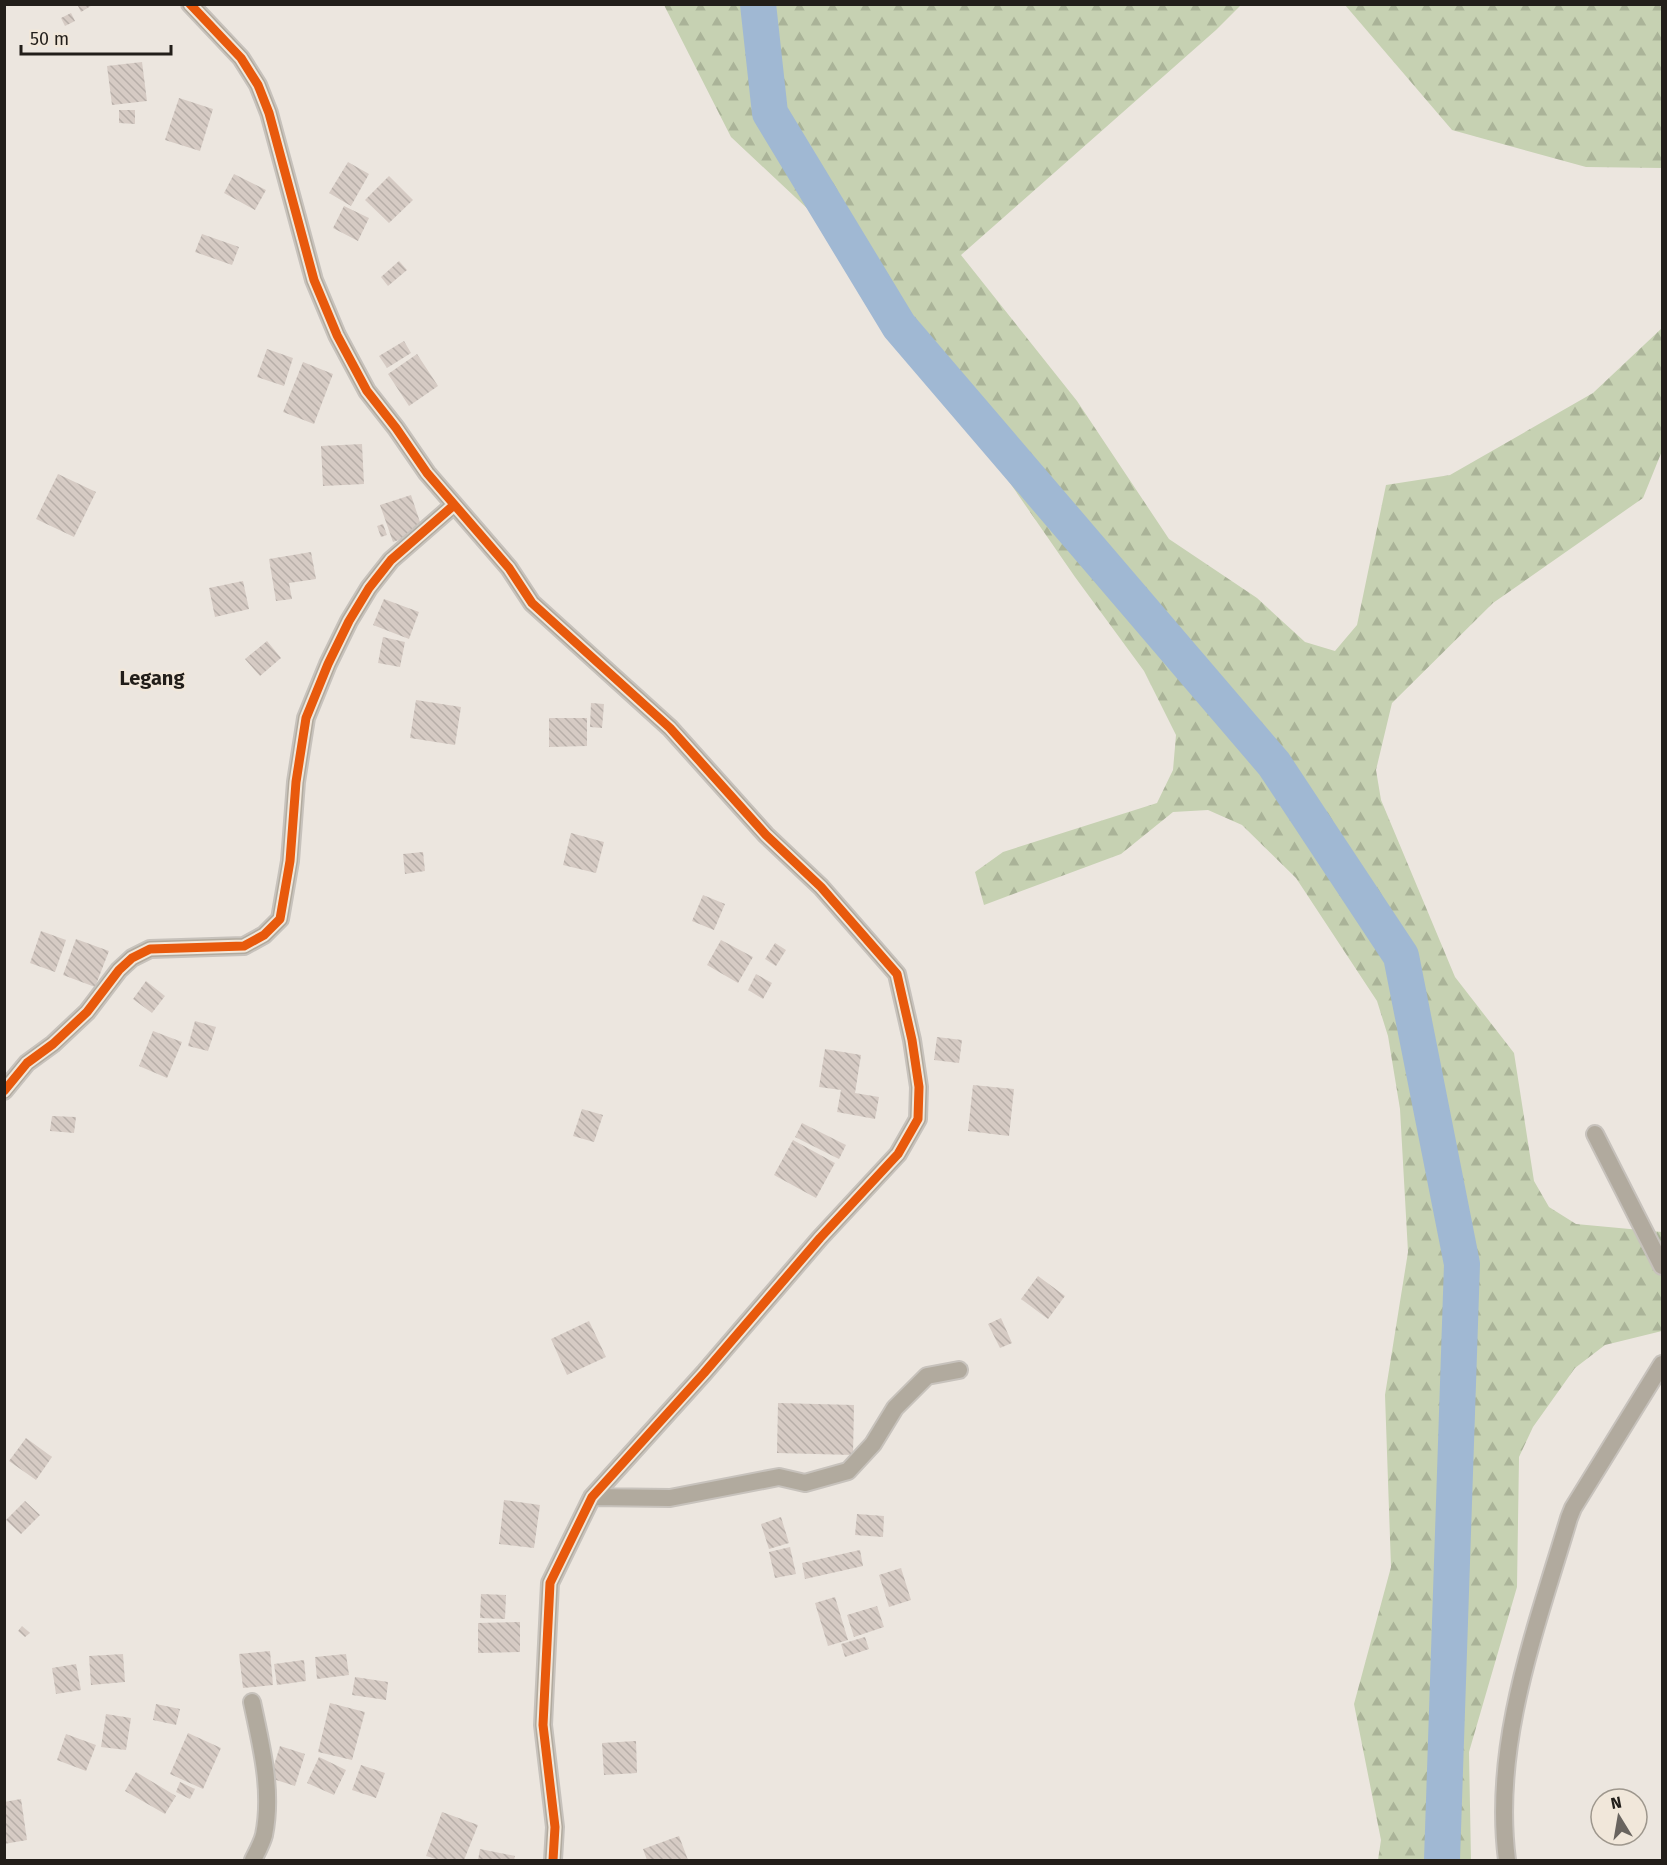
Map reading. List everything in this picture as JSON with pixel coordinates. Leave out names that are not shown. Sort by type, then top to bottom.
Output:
[{"type":"street","points":[[190,4],[241,58],[258,85],[269,114],[314,280],[337,335],[367,392],[396,428],[427,473],[509,568],[532,603],[670,728],[766,835],[821,887],[897,974],[912,1040],[919,1087],[918,1119],[898,1154],[820,1238],[592,1497],[550,1583],[543,1725],[555,1827],[553,1860]]},
{"type":"street","points":[[4,1091],[27,1063],[53,1044],[87,1012],[118,970],[132,958],[150,949],[244,946],[264,935],[280,919],[290,861],[296,782],[306,718],[328,664],[349,621],[369,588],[391,560],[454,505]]},
{"type":"street","points":[[1595,1134],[1662,1266]]},
{"type":"street","points":[[1507,1860],[1505,1844],[1506,1758],[1525,1663],[1569,1518],[1662,1364]]},
{"type":"street","points":[[592,1497],[670,1498],[779,1478],[805,1483],[848,1471],[873,1444],[895,1408],[927,1376],[959,1370]]},
{"type":"street","points":[[252,1702],[266,1773],[267,1805],[264,1836],[253,1860]]},
{"type":"green space","points":[[664,5],[1249,5],[1240,6],[1216,30],[961,255],[1077,401],[1169,539],[1257,598],[1305,642],[1335,651],[1357,625],[1386,485],[1450,475],[1593,393],[1662,328],[1662,451],[1643,498],[1493,603],[1392,703],[1376,770],[1381,800],[1455,977],[1514,1053],[1534,1181],[1549,1207],[1576,1224],[1662,1232],[1662,1331],[1605,1345],[1575,1368],[1533,1427],[1519,1457],[1517,1587],[1469,1752],[1471,1860],[1378,1860],[1381,1840],[1354,1704],[1391,1567],[1385,1395],[1408,1252],[1400,1109],[1388,1036],[1377,1001],[1296,878],[1242,825],[1208,810],[1173,812],[1121,854],[984,905],[975,872],[1003,852],[1157,803],[1173,770],[1176,735],[1144,671],[1075,577],[844,243],[731,137]]},
{"type":"green space","points":[[1345,5],[1662,5],[1662,168],[1586,167],[1452,130]]},
{"type":"building","points":[[77,4],[94,4],[81,12]]},
{"type":"building","points":[[71,13],[75,21],[65,26],[61,18]]},
{"type":"building","points":[[142,62],[147,101],[112,105],[107,66]]},
{"type":"building","points":[[179,98],[213,109],[200,151],[165,140]]},
{"type":"building","points":[[119,110],[135,110],[135,124],[119,123]]},
{"type":"building","points":[[348,162],[369,174],[351,206],[329,193]]},
{"type":"building","points":[[234,174],[266,190],[255,210],[224,193]]},
{"type":"building","points":[[389,176],[413,200],[389,223],[365,200]]},
{"type":"building","points":[[344,206],[369,218],[358,241],[333,228]]},
{"type":"building","points":[[202,234],[239,247],[232,265],[195,252]]},
{"type":"building","points":[[399,261],[407,270],[388,286],[381,277]]},
{"type":"building","points":[[404,341],[411,353],[387,368],[379,356]]},
{"type":"building","points":[[267,349],[293,358],[284,386],[257,377]]},
{"type":"building","points":[[417,354],[438,386],[409,406],[388,374]]},
{"type":"building","points":[[303,362],[333,374],[314,424],[283,412]]},
{"type":"building","points":[[362,444],[364,484],[323,486],[321,446]]},
{"type":"building","points":[[58,474],[96,492],[74,537],[36,519]]},
{"type":"building","points":[[411,495],[423,531],[393,542],[380,505]]},
{"type":"building","points":[[383,524],[387,535],[381,537],[377,526]]},
{"type":"building","points":[[311,552],[316,579],[289,583],[292,599],[276,601],[269,559]]},
{"type":"building","points":[[243,581],[249,609],[215,617],[209,588]]},
{"type":"building","points":[[384,599],[419,612],[409,639],[373,625]]},
{"type":"building","points":[[383,637],[405,642],[400,667],[378,663]]},
{"type":"building","points":[[267,641],[281,658],[260,676],[245,659]]},
{"type":"building","points":[[416,700],[461,707],[455,745],[410,738]]},
{"type":"building","points":[[591,703],[604,704],[602,728],[590,727]]},
{"type":"building","points":[[549,718],[587,718],[587,746],[549,747]]},
{"type":"building","points":[[571,833],[604,842],[596,873],[563,865]]},
{"type":"building","points":[[423,852],[425,871],[405,874],[403,854]]},
{"type":"building","points":[[703,895],[725,904],[714,930],[692,921]]},
{"type":"building","points":[[41,931],[66,940],[55,972],[30,963]]},
{"type":"building","points":[[76,939],[109,951],[95,987],[63,975]]},
{"type":"building","points":[[721,940],[753,957],[738,983],[707,965]]},
{"type":"building","points":[[775,943],[786,950],[776,966],[765,959]]},
{"type":"building","points":[[756,974],[772,983],[763,999],[748,990]]},
{"type":"building","points":[[146,981],[165,996],[152,1013],[133,999]]},
{"type":"building","points":[[195,1021],[216,1027],[208,1051],[188,1046]]},
{"type":"building","points":[[153,1031],[182,1042],[167,1078],[139,1066]]},
{"type":"building","points":[[937,1037],[962,1040],[959,1063],[934,1060]]},
{"type":"building","points":[[825,1049],[861,1055],[855,1093],[879,1097],[875,1119],[837,1112],[841,1090],[819,1087]]},
{"type":"building","points":[[973,1085],[1014,1089],[1009,1136],[968,1131]]},
{"type":"building","points":[[582,1109],[603,1115],[594,1142],[573,1136]]},
{"type":"building","points":[[52,1116],[76,1117],[74,1133],[50,1131]]},
{"type":"building","points":[[802,1123],[846,1145],[839,1159],[795,1137]]},
{"type":"building","points":[[793,1140],[835,1163],[816,1198],[774,1175]]},
{"type":"building","points":[[1038,1276],[1065,1296],[1048,1319],[1021,1299]]},
{"type":"building","points":[[1001,1318],[1012,1343],[1000,1348],[988,1324]]},
{"type":"building","points":[[589,1321],[606,1357],[567,1375],[551,1339]]},
{"type":"building","points":[[778,1403],[854,1405],[853,1455],[777,1453]]},
{"type":"building","points":[[26,1438],[52,1457],[36,1480],[9,1461]]},
{"type":"building","points":[[504,1500],[540,1505],[534,1548],[499,1544]]},
{"type":"building","points":[[25,1501],[40,1515],[21,1534],[6,1520]]},
{"type":"building","points":[[857,1514],[884,1516],[883,1537],[855,1535]]},
{"type":"building","points":[[781,1517],[789,1543],[769,1549],[761,1524]]},
{"type":"building","points":[[790,1547],[796,1574],[775,1578],[769,1552]]},
{"type":"building","points":[[860,1550],[863,1566],[805,1579],[802,1563]]},
{"type":"building","points":[[901,1568],[911,1600],[889,1607],[879,1575]]},
{"type":"building","points":[[481,1594],[506,1595],[505,1619],[480,1618]]},
{"type":"building","points":[[835,1597],[848,1640],[828,1646],[815,1603]]},
{"type":"building","points":[[877,1606],[884,1627],[854,1637],[847,1615]]},
{"type":"building","points":[[520,1622],[520,1652],[478,1653],[478,1623]]},
{"type":"building","points":[[22,1626],[30,1633],[25,1637],[18,1631]]},
{"type":"building","points":[[865,1637],[869,1649],[845,1657],[841,1644]]},
{"type":"building","points":[[270,1651],[273,1685],[243,1688],[239,1654]]},
{"type":"building","points":[[123,1654],[125,1682],[91,1685],[89,1656]]},
{"type":"building","points":[[346,1654],[349,1675],[317,1679],[315,1657]]},
{"type":"building","points":[[304,1660],[306,1681],[277,1685],[274,1664]]},
{"type":"building","points":[[76,1664],[81,1690],[56,1694],[52,1668]]},
{"type":"building","points":[[355,1677],[388,1682],[386,1700],[352,1695]]},
{"type":"building","points":[[330,1703],[365,1712],[352,1760],[318,1752]]},
{"type":"building","points":[[156,1704],[180,1709],[176,1725],[153,1720]]},
{"type":"building","points":[[106,1714],[131,1718],[126,1750],[101,1747]]},
{"type":"building","points":[[188,1733],[221,1748],[203,1789],[170,1774]]},
{"type":"building","points":[[66,1734],[96,1745],[86,1771],[57,1760]]},
{"type":"building","points":[[636,1741],[637,1773],[604,1775],[602,1743]]},
{"type":"building","points":[[280,1746],[305,1754],[295,1786],[270,1778]]},
{"type":"building","points":[[319,1757],[346,1770],[334,1795],[307,1783]]},
{"type":"building","points":[[361,1765],[385,1773],[376,1798],[352,1790]]},
{"type":"building","points":[[136,1772],[176,1796],[165,1814],[125,1791]]},
{"type":"building","points":[[180,1782],[195,1789],[190,1799],[176,1792]]},
{"type":"building","points":[[21,1799],[27,1840],[4,1844],[4,1802]]},
{"type":"building","points":[[442,1812],[478,1825],[464,1860],[439,1860],[426,1856]]},
{"type":"building","points":[[679,1836],[688,1860],[647,1860],[643,1849]]},
{"type":"building","points":[[480,1849],[515,1856],[514,1860],[478,1860]]},
{"type":"waterway","points":[[758,4],[770,113],[899,326],[1274,764],[1401,956],[1462,1264],[1442,1860]]},
{"type":"cycle path","points":[[190,4],[241,58],[258,85],[269,113],[314,280],[337,335],[367,391],[427,473],[509,568],[532,603],[670,728],[766,835],[821,887],[897,974],[912,1040],[919,1087],[918,1119],[898,1154],[820,1238],[704,1373],[592,1497],[550,1583],[543,1725],[555,1827],[553,1860]]},
{"type":"cycle path","points":[[4,1091],[27,1063],[53,1044],[87,1012],[119,970],[132,958],[150,949],[244,946],[264,935],[280,919],[290,861],[296,782],[306,718],[328,664],[349,621],[369,588],[391,560],[454,505]]},
{"type":"district","name":"Legang","points":[[152,678]]}]
